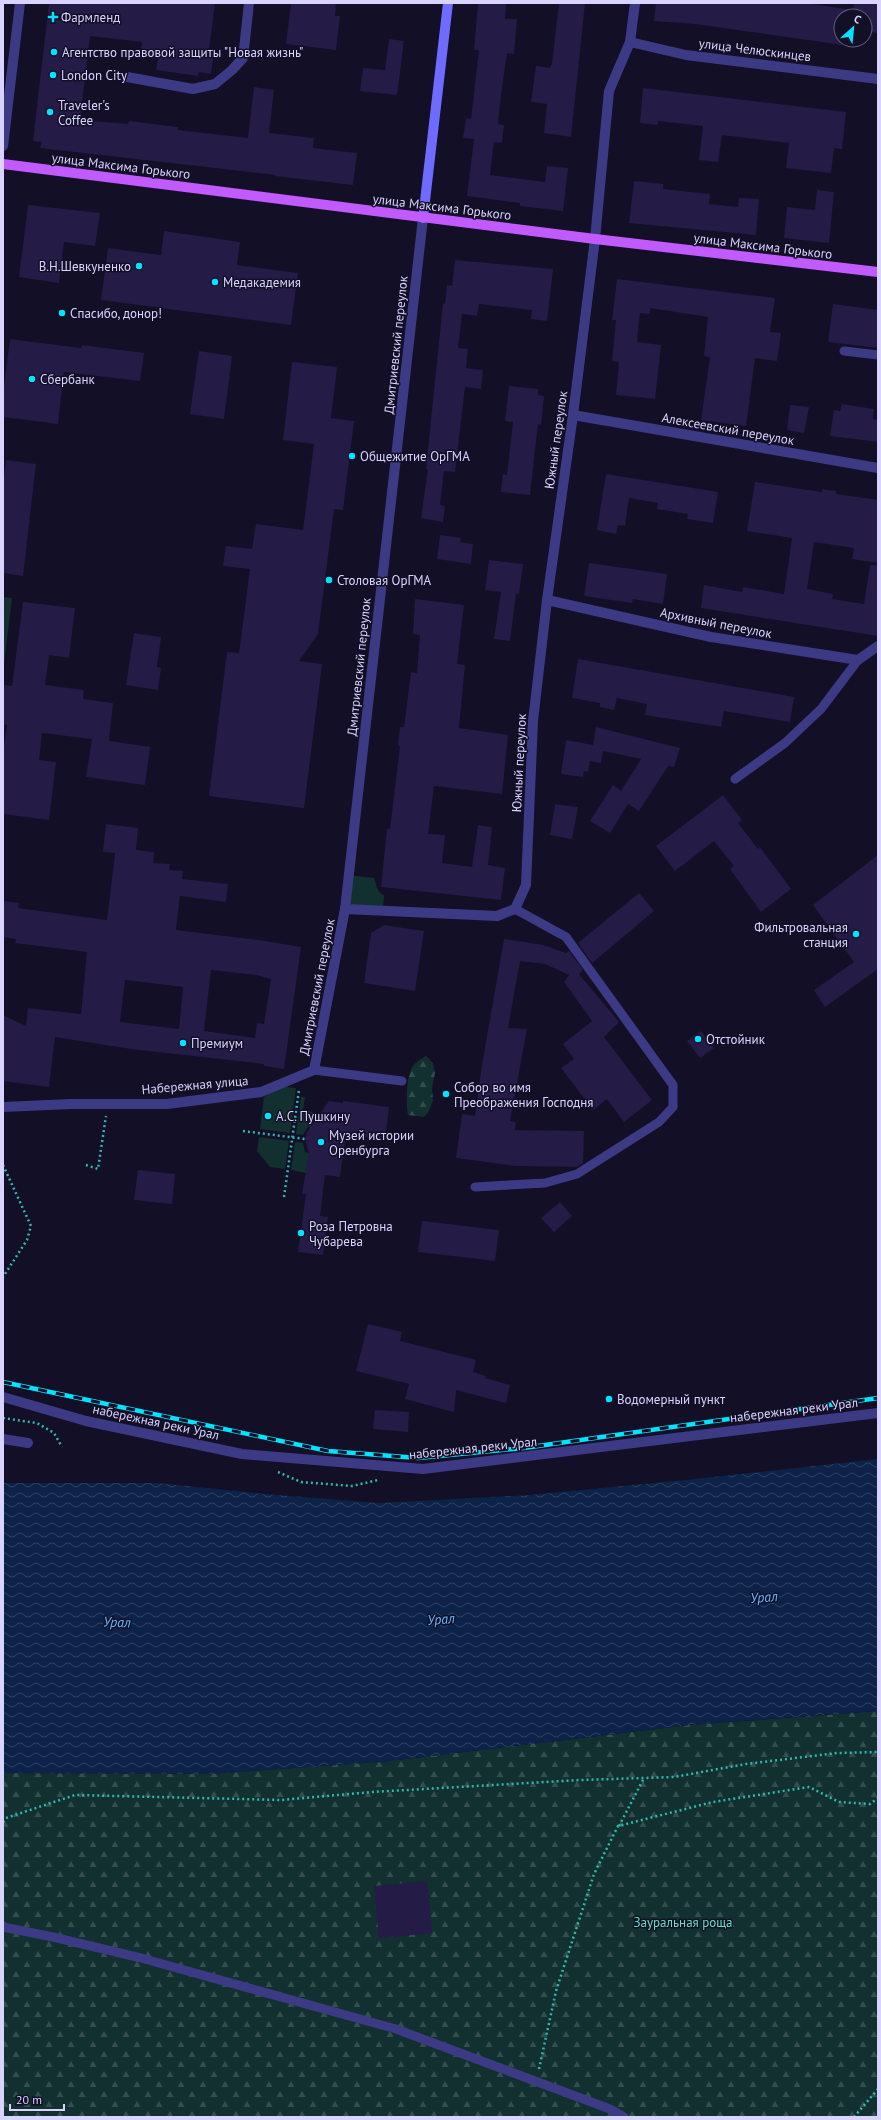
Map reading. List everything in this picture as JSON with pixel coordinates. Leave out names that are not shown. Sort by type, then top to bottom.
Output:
[{"type":"main road","name":"улица Максима Горького","points":[[3,164],[423,218],[878,272]]},
{"type":"street","points":[[3,146],[20,3]]},
{"type":"street","points":[[127,77],[193,89],[215,84],[232,70],[242,58],[250,3]]},
{"type":"street","name":"Дмитриевский переулок","points":[[314,1070],[345,908],[448,3]]},
{"type":"street","name":"Южный переулок","points":[[515,909],[526,885],[533,721],[547,600],[573,415],[595,239],[609,91],[630,42],[635,3]]},
{"type":"street","name":"улица Челюскинцев","points":[[630,42],[686,55],[878,79]]},
{"type":"street","name":"Алексеевский переулок","points":[[573,415],[878,468]]},
{"type":"street","name":"Архивный переулок","points":[[547,600],[711,637],[858,660]]},
{"type":"street","points":[[858,660],[878,646]]},
{"type":"street","points":[[345,908],[497,916],[515,909]]},
{"type":"street","name":"Набережная улица","points":[[3,1107],[167,1104],[260,1092],[314,1070]]},
{"type":"street","name":"набережная реки Урал","points":[[3,1397],[86,1421],[242,1454],[423,1469],[878,1413]]},
{"type":"street","points":[[3,1439],[28,1443]]},
{"type":"lane","points":[[844,351],[878,356]]},
{"type":"lane","points":[[735,780],[785,744],[821,709],[858,660]]},
{"type":"lane","points":[[475,1187],[545,1183],[577,1174],[659,1122],[673,1107],[673,1085],[566,937],[515,909]]},
{"type":"lane","points":[[314,1070],[402,1081]]},
{"type":"lane","points":[[3,1927],[53,1937],[141,1958],[396,2029],[610,2108],[624,2117]]},
{"type":"path","points":[[284,1196],[302,1076]]},
{"type":"path","points":[[86,1166],[98,1169],[107,1104]]},
{"type":"path","points":[[244,1131],[305,1139]]},
{"type":"path","points":[[3,1164],[31,1226],[27,1240],[3,1277]]},
{"type":"path","points":[[3,1418],[37,1424],[54,1433],[62,1447]]},
{"type":"path","points":[[280,1473],[301,1482],[352,1486],[378,1480]]},
{"type":"path","points":[[3,1822],[6,1818],[75,1795],[281,1800],[372,1792],[674,1777],[746,1764],[837,1754],[878,1752]]},
{"type":"path","points":[[536,2081],[560,1977],[594,1874],[644,1778]]},
{"type":"path","points":[[618,1826],[713,1802],[809,1787],[839,1802],[870,1804],[878,1798]]},
{"type":"path","points":[[854,2117],[878,2089]]},
{"type":"green space","points":[[3,597],[12,598],[3,672]]},
{"type":"green space","points":[[349,875],[374,878],[378,890],[384,895],[383,909],[353,906],[347,899]]},
{"type":"green space","points":[[426,1056],[433,1063],[435,1073],[432,1088],[433,1100],[429,1111],[424,1117],[408,1115],[407,1090],[409,1076],[413,1066]]},
{"type":"green space","points":[[278,1086],[296,1088],[290,1133],[260,1129],[264,1097]]},
{"type":"green space","points":[[301,1097],[305,1097],[303,1110],[313,1112],[311,1127],[308,1127],[303,1135],[296,1134]]},
{"type":"green space","points":[[259,1137],[289,1141],[285,1169],[270,1167],[257,1151]]},
{"type":"green space","points":[[295,1142],[303,1143],[305,1152],[309,1153],[306,1173],[291,1170]]},
{"type":"green space","name":"Зауральная роща","points":[[878,1711],[878,2117],[3,2117],[3,1773],[209,1774],[380,1762],[690,1725]]},
{"type":"water","name":"Урал","points":[[878,1459],[878,1711],[689,1725],[380,1762],[209,1774],[3,1773],[3,1483],[157,1483],[265,1494],[379,1503],[530,1495]]},
{"type":"building","points":[[49,3],[215,3],[209,50],[214,51],[211,74],[199,72],[198,76],[156,70],[158,59],[140,56],[142,42],[90,36],[80,120],[128,124],[129,121],[178,127],[178,130],[248,138],[254,87],[274,90],[269,133],[314,138],[313,148],[357,153],[353,185],[40,148],[42,142],[33,141]]},
{"type":"building","points":[[291,3],[336,3],[335,16],[340,16],[336,50],[286,44]]},
{"type":"building","points":[[478,3],[506,3],[505,19],[517,19],[514,54],[507,53],[501,95],[498,124],[504,125],[502,143],[494,142],[490,175],[545,182],[547,166],[568,168],[563,211],[520,206],[520,203],[467,196],[474,139],[463,138],[466,118],[471,119],[479,50],[474,50]]},
{"type":"building","points":[[559,3],[585,3],[571,137],[544,133],[547,104],[531,102],[536,66],[550,68],[552,63]]},
{"type":"building","points":[[656,3],[806,3],[840,8],[833,8],[833,44],[695,24],[654,21]]},
{"type":"building","points":[[854,3],[878,3],[878,33],[873,32],[873,8],[853,8]]},
{"type":"building","points":[[389,39],[404,41],[397,95],[360,91],[363,68],[385,70]]},
{"type":"building","points":[[643,88],[846,112],[842,149],[834,148],[831,173],[786,168],[789,143],[722,135],[718,162],[699,160],[703,126],[658,121],[658,125],[640,123]]},
{"type":"building","points":[[634,181],[663,184],[663,189],[710,194],[709,204],[738,207],[739,198],[759,199],[756,235],[629,223]]},
{"type":"building","points":[[817,190],[834,192],[829,243],[784,238],[787,207],[815,210]]},
{"type":"building","points":[[28,205],[100,213],[95,246],[64,242],[59,283],[19,277]]},
{"type":"building","points":[[164,231],[240,242],[237,265],[298,273],[291,325],[101,300],[108,248],[161,255]]},
{"type":"building","points":[[455,260],[553,269],[547,321],[531,319],[532,310],[479,304],[477,316],[462,314],[458,348],[468,349],[466,368],[483,370],[481,389],[465,387],[455,472],[444,471],[440,505],[445,506],[443,522],[421,518],[428,469],[426,469],[443,303],[445,304],[447,285],[452,286]]},
{"type":"building","points":[[617,279],[775,298],[770,332],[781,333],[777,361],[755,358],[746,426],[701,420],[710,357],[704,356],[708,317],[650,308],[650,314],[640,313],[637,342],[661,345],[655,399],[616,395],[619,362],[612,361],[616,320],[612,320]]},
{"type":"building","points":[[833,304],[878,310],[878,348],[828,342]]},
{"type":"building","points":[[10,339],[81,348],[82,345],[144,353],[140,381],[64,372],[58,424],[3,417],[3,394]]},
{"type":"building","points":[[199,351],[232,356],[224,419],[190,414]]},
{"type":"building","points":[[292,362],[337,367],[331,418],[354,421],[343,510],[334,509],[318,634],[299,661],[322,664],[304,808],[209,796],[227,652],[239,653],[250,569],[223,566],[226,546],[252,549],[256,524],[303,530],[314,444],[283,440]]},
{"type":"building","points":[[509,386],[538,389],[538,395],[544,396],[541,425],[538,424],[530,495],[501,492],[503,474],[507,475],[513,422],[505,421]]},
{"type":"building","points":[[842,404],[874,409],[873,419],[878,420],[878,442],[830,436],[834,410],[840,411]]},
{"type":"building","points":[[790,405],[809,407],[804,433],[787,430]]},
{"type":"building","points":[[6,460],[36,464],[23,576],[3,573],[3,485]]},
{"type":"building","points":[[606,474],[718,492],[713,523],[687,519],[688,514],[657,509],[658,503],[629,498],[625,526],[618,525],[616,534],[597,530]]},
{"type":"building","points":[[755,482],[822,492],[822,489],[836,491],[836,494],[878,500],[878,563],[852,559],[854,548],[814,542],[807,589],[833,594],[832,599],[864,604],[870,565],[878,565],[878,636],[701,608],[704,585],[742,592],[743,587],[784,594],[792,538],[747,531]]},
{"type":"building","points":[[440,535],[461,538],[460,542],[473,544],[471,564],[437,559]]},
{"type":"building","points":[[489,560],[523,564],[519,594],[516,594],[510,641],[494,639],[501,592],[485,590]]},
{"type":"building","points":[[589,563],[667,574],[663,604],[633,599],[632,603],[584,596]]},
{"type":"building","points":[[415,599],[464,605],[457,664],[465,665],[459,728],[508,735],[502,794],[434,786],[428,834],[445,835],[442,863],[472,867],[478,825],[492,827],[488,865],[505,868],[501,900],[381,887],[387,829],[390,829],[400,746],[398,746],[400,727],[404,727],[411,672],[417,673],[420,635],[413,634]]},
{"type":"building","points":[[23,602],[75,608],[69,658],[49,655],[45,685],[84,690],[83,699],[113,703],[109,741],[150,747],[145,785],[86,777],[92,739],[42,733],[39,760],[56,762],[49,820],[3,814],[3,753],[7,725],[3,724],[3,685],[12,686]]},
{"type":"building","points":[[134,633],[161,637],[157,667],[161,668],[158,690],[126,685]]},
{"type":"building","points":[[578,659],[794,697],[790,722],[724,711],[721,727],[645,715],[647,704],[617,698],[614,710],[600,707],[600,703],[572,698]]},
{"type":"building","points":[[596,727],[680,748],[674,767],[668,766],[639,811],[628,804],[610,833],[590,821],[613,785],[621,791],[641,759],[603,751],[601,763],[590,761],[588,772],[584,771],[583,777],[561,774],[566,740],[593,745]]},
{"type":"building","points":[[723,795],[742,820],[738,823],[758,849],[760,847],[791,889],[761,912],[730,869],[734,866],[714,841],[675,871],[656,846]]},
{"type":"building","points":[[555,804],[578,807],[572,839],[550,835]]},
{"type":"building","points":[[106,824],[138,828],[136,850],[154,852],[153,863],[170,864],[169,870],[183,871],[182,879],[228,884],[226,902],[180,896],[176,930],[259,940],[301,947],[284,1069],[264,1066],[264,1064],[131,1049],[55,1037],[49,1087],[3,1081],[3,1015],[26,1026],[28,1008],[81,1014],[87,952],[15,943],[16,939],[3,937],[3,901],[19,903],[18,908],[107,920],[115,853],[103,852]],"holes":[[[211,970],[257,975],[271,979],[264,1024],[257,1023],[255,1038],[204,1031]],[[125,980],[183,987],[179,1029],[120,1022]]]},
{"type":"building","name":"Фильтровальная станция","points":[[878,855],[878,969],[825,1007],[814,990],[854,962],[813,905]]},
{"type":"building","points":[[639,893],[654,911],[592,963],[578,943]]},
{"type":"building","points":[[384,925],[424,931],[415,991],[364,983],[371,933]]},
{"type":"building","points":[[504,939],[543,945],[566,953],[569,951],[583,970],[579,974],[619,1022],[604,1037],[652,1100],[624,1122],[607,1099],[593,1110],[561,1068],[574,1059],[563,1044],[592,1021],[564,982],[569,975],[545,964],[520,961],[508,1028],[527,1029],[510,1121],[516,1122],[515,1130],[584,1131],[583,1163],[577,1167],[515,1166],[456,1158],[462,1114],[475,1116],[482,1065]]},
{"type":"building","name":"Отстойник","points":[[701,1031],[714,1048],[700,1058],[687,1041]]},
{"type":"building","points":[[329,1101],[343,1103],[343,1101],[389,1107],[385,1140],[346,1134],[340,1177],[325,1175],[320,1216],[328,1217],[323,1255],[298,1252],[306,1194],[302,1194],[309,1153],[305,1139],[307,1132]]},
{"type":"building","points":[[138,1170],[175,1174],[172,1204],[134,1200]]},
{"type":"building","points":[[560,1202],[572,1216],[554,1232],[541,1218]]},
{"type":"building","points":[[422,1221],[499,1230],[495,1261],[418,1252]]},
{"type":"building","points":[[368,1324],[402,1332],[400,1341],[476,1360],[473,1372],[486,1376],[485,1378],[510,1385],[506,1403],[456,1390],[454,1412],[405,1399],[409,1384],[356,1371]]},
{"type":"building","points":[[375,1410],[409,1412],[408,1432],[373,1429]]},
{"type":"building","points":[[427,1881],[432,1933],[379,1938],[374,1886]]},
{"type":"railway","points":[[3,1382],[328,1451],[418,1458],[524,1448],[878,1398]]},
{"type":"place","name":"Фармленд","points":[[53,17]]},
{"type":"place","name":"Агентство правовой защиты \"Новая жизнь\"","points":[[54,52]]},
{"type":"place","name":"London City","points":[[53,75]]},
{"type":"place","name":"Traveler's Coffee","points":[[50,112]]},
{"type":"place","name":"В.Н.Шевкуненко","points":[[139,266]]},
{"type":"place","name":"Медакадемия","points":[[215,282]]},
{"type":"place","name":"Спасибо, донор!","points":[[62,313]]},
{"type":"place","name":"Сбербанк","points":[[32,379]]},
{"type":"place","name":"Общежитие ОрГМА","points":[[352,456]]},
{"type":"place","name":"Столовая ОрГМА","points":[[329,580]]},
{"type":"place","name":"Фильтровальная станция","points":[[856,934]]},
{"type":"place","name":"Отстойник","points":[[698,1039]]},
{"type":"place","name":"Премиум","points":[[183,1043]]},
{"type":"place","name":"Собор во имя Преображения Господня","points":[[446,1094]]},
{"type":"place","name":"А.С. Пушкину","points":[[268,1116]]},
{"type":"place","name":"Музей истории Оренбурга","points":[[321,1142]]},
{"type":"place","name":"Роза Петровна Чубарева","points":[[301,1233]]},
{"type":"place","name":"Водомерный пункт","points":[[609,1399]]}]
